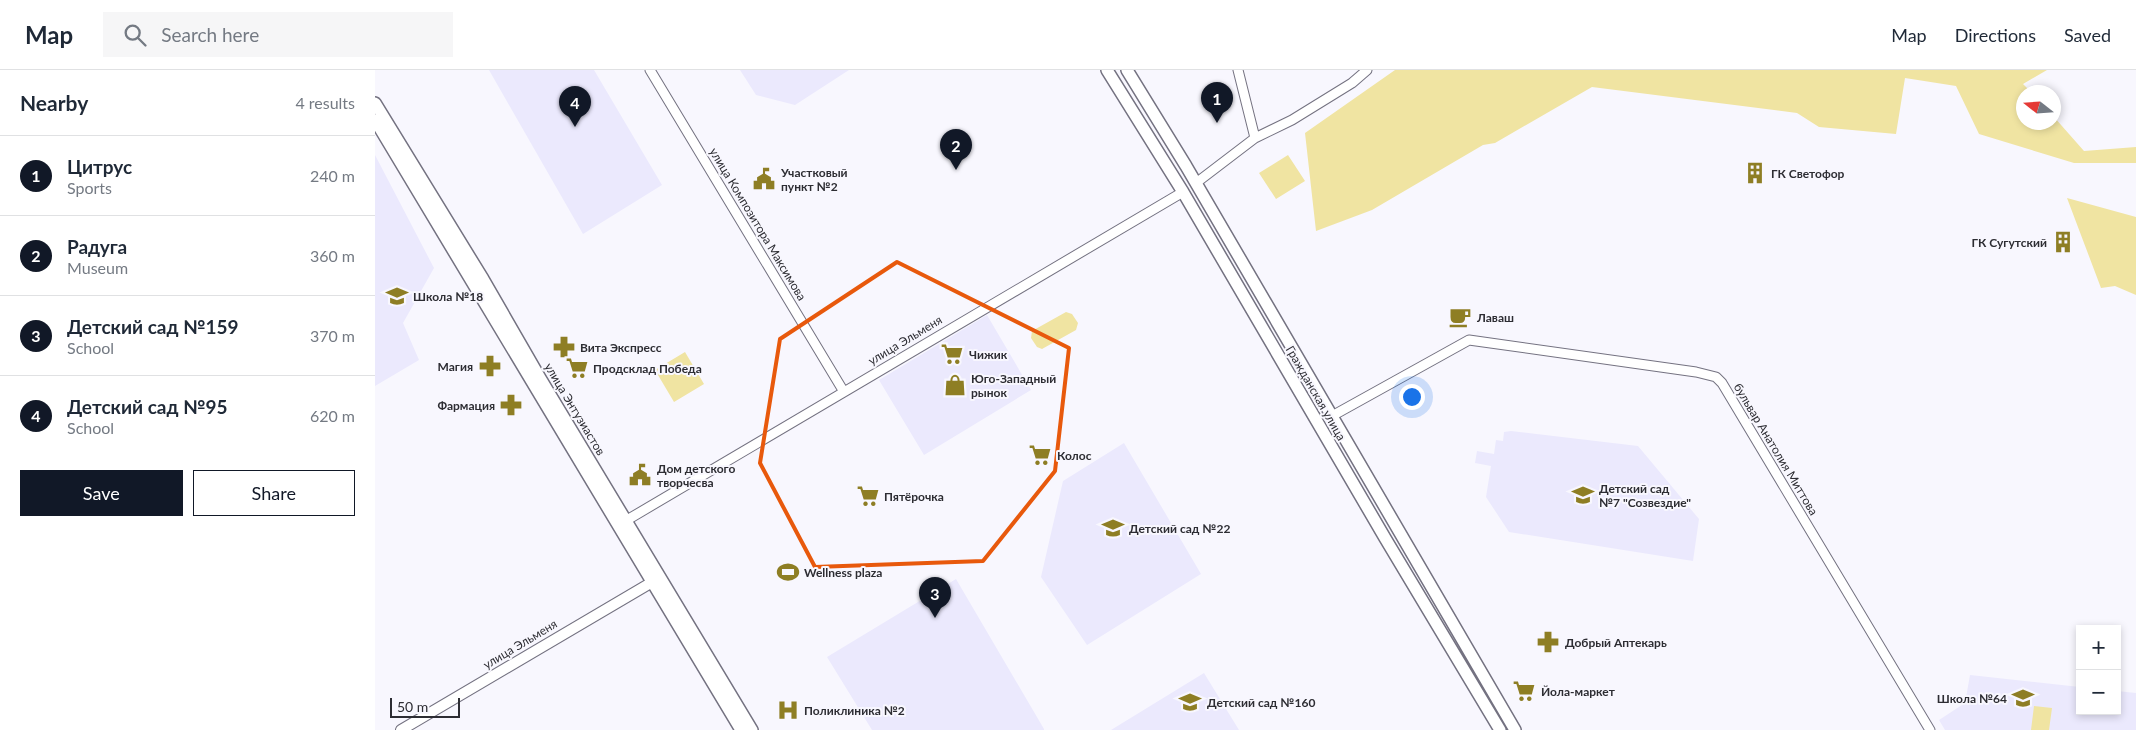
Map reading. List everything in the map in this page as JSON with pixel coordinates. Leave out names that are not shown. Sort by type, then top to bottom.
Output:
[{"type":"main road","name":"Гражданская улица","points":[[1107,70],[1183,192],[1385,538],[1501,730]]},
{"type":"main road","name":"Гражданская улица","points":[[1127,70],[1196,183],[1515,730]]},
{"type":"main road","name":"улица Энтузиастов","points":[[375,103],[478,281]]},
{"type":"main road","name":"улица Энтузиастов","points":[[375,120],[627,520],[721,686],[741,730]]},
{"type":"main road","name":"улица Эльменя","points":[[1183,192],[1196,183]]},
{"type":"main road","name":"улица Энтузиастов","points":[[489,299],[653,581],[752,730]]},
{"type":"street","name":"улица Композитора Максимова","points":[[650,70],[844,392]]},
{"type":"street","points":[[1238,70],[1255,138]]},
{"type":"street","points":[[1196,183],[1255,138],[1292,120],[1353,83],[1367,70]]},
{"type":"street","name":"улица Эльменя","points":[[627,520],[1183,192]]},
{"type":"street","name":"бульвар Анатолия Миттова","points":[[1332,416],[1469,340],[1715,376],[1722,383],[1930,730]]},
{"type":"street","name":"улица Эльменя","points":[[401,730],[653,581]]},
{"type":"highlighted area","points":[[897,262],[1069,348],[1055,471],[983,561],[815,567],[760,463],[780,339]]},
{"type":"shaded area","points":[[489,70],[594,70],[662,185],[583,234]]},
{"type":"shaded area","points":[[740,70],[849,70],[795,105],[756,95]]},
{"type":"shaded area","points":[[1395,70],[2047,70],[2024,85],[2016,85],[2016,130],[2061,130],[2061,125],[2084,151],[2136,147],[2136,163],[2074,163],[1979,134],[1956,86],[1905,78],[1896,134],[1819,127],[1797,113],[1592,87],[1495,143],[1483,145],[1372,210],[1316,231],[1305,133]]},
{"type":"shaded area","name":"Школа №18","points":[[375,155],[434,268],[403,323],[419,360],[375,386]]},
{"type":"shaded area","points":[[1288,155],[1305,181],[1276,199],[1259,173]]},
{"type":"shaded area","points":[[2067,198],[2136,217],[2136,295],[2115,286],[2101,288]]},
{"type":"shaded area","points":[[1066,312],[1072,314],[1078,323],[1076,330],[1042,349],[1037,347],[1031,338],[1032,331]]},
{"type":"shaded area","name":"Юго-Западный рынок","points":[[987,315],[1031,390],[924,455],[879,380]]},
{"type":"shaded area","points":[[685,352],[704,384],[674,402],[655,370]]},
{"type":"shaded area","name":"Детский сад №7 \"Созвездие\"","points":[[1511,431],[1638,446],[1699,519],[1693,561],[1509,532],[1486,497],[1491,466],[1475,463],[1477,451],[1494,454],[1496,440],[1503,441],[1504,432]]},
{"type":"shaded area","name":"Детский сад №22","points":[[1124,443],[1201,574],[1087,645],[1041,577],[1063,481]]},
{"type":"shaded area","points":[[956,579],[1044,730],[872,730],[827,657]]},
{"type":"shaded area","name":"Детский сад №160","points":[[1204,673],[1239,730],[1111,730]]},
{"type":"shaded area","name":"Школа №64","points":[[1970,675],[2076,687],[2076,715],[2121,715],[2121,691],[2136,693],[2136,730],[1945,730],[1939,720],[1965,703]]},
{"type":"shaded area","points":[[2034,706],[2052,708],[2049,730],[2031,730]]},
{"type":"place","name":"Цитрус","points":[[1217,123]]},
{"type":"place","name":"Детский сад №95","points":[[575,127]]},
{"type":"place","name":"Радуга","points":[[956,170]]},
{"type":"place","name":"ГК Светофор","points":[[1755,173]]},
{"type":"place","name":"Участковый пункт №2","points":[[764,179]]},
{"type":"place","name":"ГК Сугутский","points":[[2063,242]]},
{"type":"place","name":"Школа №18","points":[[397,296]]},
{"type":"place","name":"Лаваш","points":[[1460,317]]},
{"type":"place","name":"Вита Экспресс","points":[[564,347]]},
{"type":"place","name":"Чижик","points":[[952,354]]},
{"type":"place","name":"Магия","points":[[490,366]]},
{"type":"place","name":"Продсклад Победа","points":[[577,368]]},
{"type":"place","name":"Юго-Западный рынок","points":[[955,385]]},
{"type":"place","name":"Фармация","points":[[511,405]]},
{"type":"place","name":"Колос","points":[[1040,455]]},
{"type":"place","name":"Дом детского творчесва","points":[[640,475]]},
{"type":"place","name":"Детский сад №7 \"Созвездие\"","points":[[1583,495]]},
{"type":"place","name":"Пятёрочка","points":[[868,496]]},
{"type":"place","name":"Детский сад №22","points":[[1113,528]]},
{"type":"place","name":"Wellness plaza","points":[[788,572]]},
{"type":"place","name":"Детский сад №159","points":[[935,618]]},
{"type":"place","name":"Добрый Аптекарь","points":[[1548,642]]},
{"type":"place","name":"Йола-маркет","points":[[1524,691]]},
{"type":"place","name":"Школа №64","points":[[2023,698]]},
{"type":"place","name":"Детский сад №160","points":[[1190,702]]},
{"type":"place","name":"Поликлиника №2","points":[[788,710]]}]
